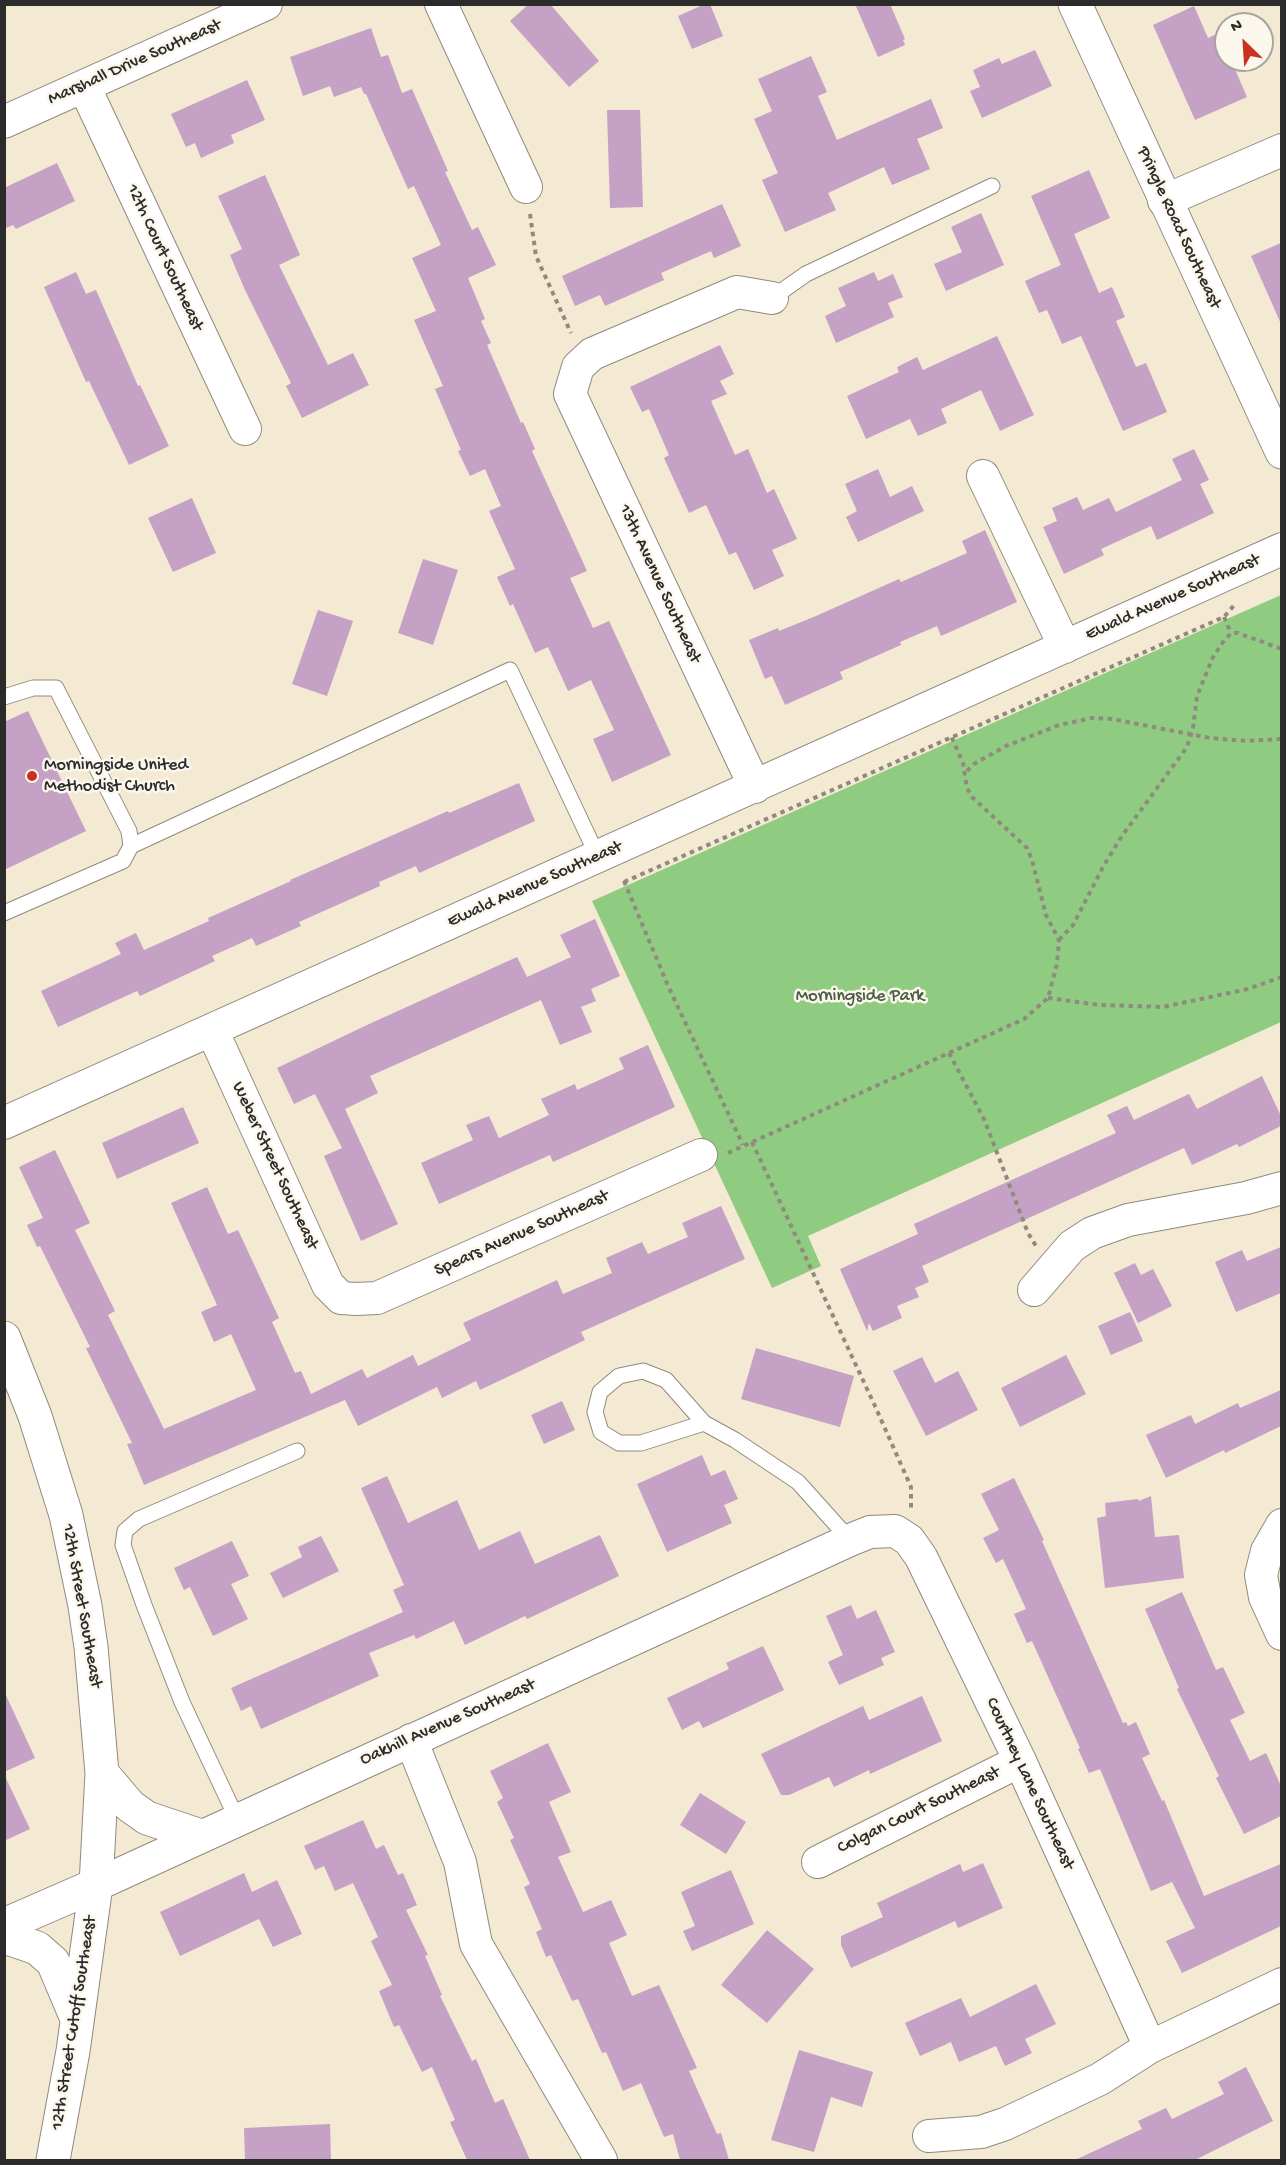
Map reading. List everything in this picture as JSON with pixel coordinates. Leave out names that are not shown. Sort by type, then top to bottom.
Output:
[{"type":"main road","name":"Pringle Road Southeast","points":[[1075,4],[1281,452]]},
{"type":"main road","name":"12th Street Southeast","points":[[4,1338],[34,1416],[66,1515],[85,1605],[102,1773],[96,1885]]},
{"type":"main road","points":[[102,1773],[130,1806],[147,1818],[201,1836]]},
{"type":"main road","name":"Oakhill Avenue Southeast","points":[[4,1924],[96,1885]]},
{"type":"main road","name":"12th Street Cutoff Southeast","points":[[53,2160],[77,2019],[96,1885]]},
{"type":"main road","points":[[4,1936],[37,1948],[53,1962],[77,2019]]},
{"type":"street","name":"Marshall Drive Southeast","points":[[4,122],[266,4]]},
{"type":"street","points":[[441,4],[526,187]]},
{"type":"street","name":"12th Court Southeast","points":[[84,86],[245,429]]},
{"type":"street","points":[[1164,201],[1281,150]]},
{"type":"street","points":[[578,370],[592,354],[737,292],[771,298]]},
{"type":"street","name":"13th Avenue Southeast","points":[[578,370],[570,394],[755,787]]},
{"type":"street","name":"Ewald Avenue Southeast","points":[[982,476],[1065,647]]},
{"type":"street","name":"Ewald Avenue Southeast","points":[[4,1124],[1281,549]]},
{"type":"street","name":"Weber Street Southeast","points":[[212,1030],[328,1285],[341,1298]]},
{"type":"street","name":"Spears Avenue Southeast","points":[[341,1298],[377,1298],[701,1155]]},
{"type":"street","points":[[1042,1280],[1072,1246],[1092,1233],[1128,1220],[1246,1198],[1281,1188]]},
{"type":"street","name":"Oakhill Avenue Southeast","points":[[96,1885],[850,1540],[870,1532],[895,1531]]},
{"type":"street","name":"Courtney Lane Southeast","points":[[895,1531],[909,1540],[921,1557],[1020,1761],[1150,2047]]},
{"type":"street","points":[[1274,1538],[1261,1575],[1265,1597],[1281,1634]]},
{"type":"street","points":[[411,1740],[460,1862],[476,1944],[601,2160]]},
{"type":"street","name":"Colgan Court Southeast","points":[[818,1862],[1020,1761]]},
{"type":"street","points":[[929,2136],[981,2132],[1005,2124],[1100,2079],[1150,2047],[1281,1984]]},
{"type":"lane","points":[[771,298],[806,274],[992,186]]},
{"type":"lane","points":[[131,846],[510,670],[604,854]]},
{"type":"lane","points":[[4,697],[33,688],[56,688],[129,831],[131,846],[123,861],[4,913]]},
{"type":"lane","points":[[704,1423],[641,1443],[619,1443],[601,1432],[595,1412],[600,1392],[619,1376],[643,1371],[666,1380],[704,1423],[735,1440],[798,1482],[850,1540]]},
{"type":"lane","points":[[237,1819],[182,1702],[123,1545],[125,1531],[139,1519],[297,1451]]},
{"type":"path","points":[[526,187],[536,256],[578,370]]},
{"type":"path","points":[[624,882],[1224,617],[1244,596]]},
{"type":"path","points":[[1224,617],[1231,633]]},
{"type":"path","points":[[1231,633],[1238,633],[1281,649]]},
{"type":"path","points":[[1059,940],[1073,925],[1100,872],[1122,836],[1181,758],[1192,735],[1196,705],[1213,657],[1231,633]]},
{"type":"path","points":[[966,772],[974,764],[1006,746],[1059,725],[1081,719],[1112,719],[1192,735],[1247,741],[1281,740]]},
{"type":"path","points":[[701,1155],[716,1158],[949,1053],[1024,1019],[1048,998],[1057,964],[1059,940],[1046,915],[1032,860],[1027,848],[972,797],[966,772],[951,736]]},
{"type":"path","points":[[604,854],[624,882],[669,988],[743,1145]]},
{"type":"path","points":[[1048,998],[1100,1005],[1163,1007],[1248,989],[1281,977]]},
{"type":"path","points":[[949,1053],[984,1119],[1028,1233],[1042,1280]]},
{"type":"path","points":[[752,1142],[911,1487],[911,1508],[895,1531]]},
{"type":"green space","name":"Morningside Park","points":[[1281,595],[1281,1022],[808,1236],[821,1266],[772,1288],[592,901]]},
{"type":"building","points":[[529,4],[550,4],[599,61],[569,87],[510,21]]},
{"type":"building","points":[[710,4],[723,36],[692,49],[678,16]]},
{"type":"building","points":[[855,4],[890,4],[905,39],[903,40],[905,45],[878,57]]},
{"type":"building","points":[[1194,6],[1208,38],[1214,35],[1214,72],[1236,72],[1247,97],[1195,120],[1153,25]]},
{"type":"building","points":[[371,28],[381,57],[388,55],[402,93],[412,89],[448,171],[445,172],[472,230],[478,227],[496,265],[468,278],[485,319],[481,321],[491,343],[487,345],[521,423],[523,422],[535,449],[532,451],[587,571],[570,578],[593,628],[609,621],[671,755],[612,782],[593,739],[614,730],[591,680],[568,691],[548,647],[535,653],[513,604],[510,606],[497,577],[515,569],[489,511],[501,506],[485,469],[470,476],[458,451],[461,450],[435,389],[443,386],[414,320],[436,311],[412,258],[441,245],[414,186],[408,189],[361,87],[334,97],[330,86],[303,96],[290,57]]},
{"type":"building","points":[[1035,50],[1052,86],[982,118],[970,91],[980,87],[973,70],[999,58],[1002,64]]},
{"type":"building","points":[[811,56],[827,92],[818,96],[837,140],[931,99],[943,128],[917,139],[930,169],[892,185],[884,167],[828,193],[836,210],[785,232],[762,180],[778,173],[754,119],[772,111],[758,79]]},
{"type":"building","points":[[247,80],[265,120],[231,135],[234,143],[201,158],[195,143],[186,147],[171,114]]},
{"type":"building","points":[[607,110],[640,110],[643,207],[610,208]]},
{"type":"building","points":[[57,163],[75,201],[16,229],[13,225],[4,229],[4,188]]},
{"type":"building","points":[[1089,170],[1110,218],[1074,234],[1099,293],[1112,287],[1125,317],[1116,321],[1136,367],[1146,363],[1167,412],[1123,431],[1081,336],[1062,344],[1047,310],[1039,313],[1025,281],[1061,265],[1031,196]]},
{"type":"building","points":[[265,175],[300,255],[279,265],[328,365],[353,353],[369,385],[302,418],[286,386],[291,383],[230,255],[242,249],[218,196]]},
{"type":"building","points":[[722,204],[741,246],[714,258],[711,251],[661,273],[664,280],[605,306],[600,295],[575,306],[562,276]]},
{"type":"building","points":[[981,213],[1004,265],[946,291],[934,264],[962,252],[951,227]]},
{"type":"building","points":[[1281,243],[1281,324],[1251,256]]},
{"type":"building","points":[[76,272],[86,294],[96,290],[138,386],[140,385],[169,446],[129,465],[89,381],[86,382],[44,287]]},
{"type":"building","points":[[874,272],[878,281],[893,274],[903,297],[888,303],[894,317],[836,343],[825,316],[846,306],[838,288]]},
{"type":"building","points":[[997,336],[1034,415],[1000,431],[981,390],[941,409],[947,423],[918,436],[910,419],[866,439],[847,396],[899,372],[897,367],[917,357],[923,370]]},
{"type":"building","points":[[720,345],[734,374],[720,381],[727,394],[711,401],[735,455],[748,449],[767,493],[774,489],[797,539],[772,550],[784,576],[754,590],[736,552],[729,555],[706,505],[689,513],[664,458],[669,455],[649,409],[642,412],[630,387]]},
{"type":"building","points":[[1194,449],[1209,480],[1200,484],[1214,513],[1157,540],[1151,526],[1101,549],[1104,555],[1064,574],[1043,527],[1057,521],[1052,508],[1077,497],[1083,510],[1109,498],[1116,512],[1182,480],[1172,459]]},
{"type":"building","points":[[878,469],[890,497],[912,486],[924,511],[858,542],[846,517],[857,511],[845,484]]},
{"type":"building","points":[[192,498],[216,553],[173,572],[148,518]]},
{"type":"building","points":[[985,530],[1017,602],[941,636],[937,626],[900,642],[901,645],[840,672],[843,679],[785,705],[772,676],[765,679],[749,640],[778,628],[779,631],[899,579],[901,582],[967,553],[962,541]]},
{"type":"building","points":[[423,559],[458,570],[433,645],[398,633]]},
{"type":"building","points":[[318,610],[353,621],[327,696],[292,684]]},
{"type":"building","name":"Morningside United Methodist Church","points":[[28,711],[86,831],[4,870],[4,722]]},
{"type":"building","points":[[519,783],[535,821],[419,873],[416,866],[379,882],[380,886],[299,922],[301,926],[256,946],[252,938],[212,956],[215,961],[140,996],[137,991],[58,1027],[41,991],[121,954],[115,943],[136,933],[144,950],[209,921],[208,918],[290,880],[448,811],[449,813]]},
{"type":"building","points":[[595,919],[620,976],[591,989],[596,1001],[581,1007],[592,1032],[560,1045],[541,1000],[370,1076],[378,1093],[345,1109],[398,1224],[361,1241],[324,1156],[342,1148],[315,1094],[294,1104],[277,1068],[517,957],[527,977],[571,957],[560,935]]},
{"type":"building","points":[[648,1045],[675,1107],[553,1162],[550,1155],[439,1204],[421,1163],[473,1140],[466,1125],[489,1116],[499,1138],[549,1115],[541,1099],[575,1084],[577,1090],[624,1069],[619,1058]]},
{"type":"building","points":[[1262,1076],[1281,1116],[1281,1126],[1239,1147],[1237,1144],[1192,1165],[1184,1148],[922,1266],[929,1282],[915,1288],[919,1297],[897,1306],[902,1318],[873,1331],[869,1323],[867,1331],[840,1269],[918,1234],[914,1224],[1116,1133],[1107,1115],[1127,1106],[1134,1120],[1189,1094],[1197,1109]]},
{"type":"building","points":[[183,1107],[199,1143],[117,1179],[102,1143]]},
{"type":"building","points":[[55,1150],[90,1223],[75,1230],[115,1311],[108,1315],[164,1429],[256,1390],[231,1334],[214,1342],[201,1312],[217,1305],[171,1203],[207,1187],[228,1234],[238,1230],[279,1318],[272,1322],[295,1373],[301,1371],[311,1394],[362,1369],[367,1378],[413,1355],[418,1366],[471,1340],[463,1323],[557,1280],[563,1294],[612,1273],[606,1258],[642,1242],[648,1254],[688,1237],[682,1223],[721,1206],[745,1259],[581,1332],[585,1340],[480,1390],[476,1381],[442,1398],[437,1387],[358,1426],[345,1400],[144,1485],[127,1444],[132,1443],[86,1348],[90,1347],[40,1246],[37,1247],[27,1225],[43,1218],[19,1167]]},
{"type":"building","points":[[1281,1247],[1281,1293],[1236,1312],[1215,1262],[1242,1250],[1247,1261]]},
{"type":"building","points":[[1135,1263],[1141,1275],[1153,1269],[1172,1306],[1138,1323],[1114,1273]]},
{"type":"building","points":[[1130,1312],[1143,1341],[1111,1355],[1098,1326]]},
{"type":"building","points":[[756,1348],[854,1376],[840,1427],[741,1399]]},
{"type":"building","points":[[1066,1355],[1086,1394],[1020,1427],[1001,1388]]},
{"type":"building","points":[[922,1357],[935,1383],[958,1371],[978,1410],[926,1436],[893,1371]]},
{"type":"building","points":[[1281,1390],[1281,1426],[1166,1478],[1146,1435],[1191,1415],[1195,1424],[1238,1403],[1240,1408]]},
{"type":"building","points":[[562,1401],[575,1430],[544,1444],[531,1415]]},
{"type":"building","points":[[702,1455],[711,1476],[725,1470],[738,1499],[724,1505],[732,1523],[667,1552],[637,1484]]},
{"type":"building","points":[[387,1476],[408,1523],[457,1500],[479,1550],[520,1531],[535,1564],[600,1535],[619,1576],[527,1619],[525,1616],[465,1645],[454,1621],[416,1639],[414,1635],[369,1653],[379,1676],[261,1729],[251,1706],[241,1711],[231,1688],[403,1612],[393,1590],[404,1585],[361,1488]]},
{"type":"building","points":[[1014,1478],[1044,1540],[1042,1541],[1123,1723],[1126,1722],[1128,1726],[1136,1722],[1150,1754],[1142,1758],[1162,1801],[1164,1800],[1204,1896],[1281,1864],[1281,1926],[1182,1973],[1166,1941],[1195,1928],[1172,1882],[1151,1891],[1100,1769],[1089,1773],[1032,1641],[1027,1643],[1014,1614],[1026,1609],[1003,1559],[996,1563],[983,1538],[999,1530],[981,1494]]},
{"type":"building","points":[[1151,1496],[1155,1537],[1179,1535],[1184,1578],[1105,1588],[1097,1518],[1106,1516],[1105,1503],[1138,1499],[1139,1501]]},
{"type":"building","points":[[321,1536],[339,1571],[283,1598],[270,1573],[302,1557],[298,1547]]},
{"type":"building","points":[[232,1541],[249,1576],[231,1584],[248,1619],[213,1636],[190,1587],[184,1590],[174,1568]]},
{"type":"building","points":[[1182,1592],[1216,1670],[1223,1667],[1245,1713],[1230,1720],[1250,1761],[1266,1753],[1281,1786],[1281,1816],[1244,1834],[1216,1778],[1219,1776],[1177,1689],[1179,1688],[1145,1609]]},
{"type":"building","points":[[851,1605],[857,1619],[876,1610],[895,1652],[881,1658],[884,1665],[839,1685],[828,1662],[843,1655],[826,1616]]},
{"type":"building","points":[[763,1646],[784,1690],[703,1728],[699,1721],[682,1730],[667,1698],[729,1669],[726,1663]]},
{"type":"building","points":[[4,1691],[35,1758],[4,1772]]},
{"type":"building","points":[[922,1696],[942,1741],[870,1774],[869,1770],[834,1787],[829,1777],[789,1795],[781,1795],[761,1754],[863,1706],[869,1720]]},
{"type":"building","points":[[548,1743],[571,1792],[549,1802],[571,1852],[558,1857],[583,1912],[611,1900],[627,1935],[609,1943],[632,1996],[659,1985],[697,2068],[689,2071],[717,2134],[721,2133],[729,2160],[680,2160],[673,2134],[664,2137],[641,2083],[623,2091],[606,2052],[602,2053],[578,1999],[572,2001],[551,1955],[546,1957],[536,1932],[542,1929],[524,1887],[530,1884],[510,1840],[514,1838],[497,1802],[503,1798],[490,1771]]},
{"type":"building","points":[[4,1774],[30,1829],[4,1841]]},
{"type":"building","points":[[700,1793],[746,1822],[726,1854],[680,1825]]},
{"type":"building","points":[[363,1820],[376,1849],[384,1845],[398,1875],[403,1873],[417,1905],[406,1910],[428,1955],[425,1956],[442,1995],[440,1996],[472,2061],[476,2059],[495,2103],[503,2099],[530,2160],[467,2160],[450,2122],[455,2120],[432,2067],[422,2072],[399,2025],[394,2027],[379,1991],[392,1985],[371,1941],[378,1937],[353,1883],[335,1891],[324,1866],[315,1870],[304,1846]]},
{"type":"building","points":[[983,1863],[1003,1908],[958,1928],[955,1921],[851,1968],[841,1945],[841,1936],[883,1917],[877,1903],[960,1864],[963,1872]]},
{"type":"building","points":[[731,1870],[754,1924],[692,1951],[683,1931],[695,1926],[681,1892]]},
{"type":"building","points":[[244,1873],[252,1892],[277,1880],[302,1934],[273,1947],[259,1919],[180,1956],[160,1912]]},
{"type":"building","points":[[767,1930],[814,1969],[767,2023],[721,1985]]},
{"type":"building","points":[[1036,1984],[1056,2024],[1025,2039],[1032,2053],[1005,2066],[996,2046],[959,2062],[951,2042],[920,2056],[905,2023],[961,1998],[970,2017]]},
{"type":"building","points":[[799,2050],[873,2072],[862,2107],[831,2097],[814,2152],[771,2140]]},
{"type":"building","points":[[1246,2067],[1273,2121],[1195,2160],[1075,2160],[1142,2129],[1138,2121],[1166,2108],[1172,2119],[1224,2094],[1218,2082]]},
{"type":"building","points":[[330,2124],[331,2160],[245,2160],[244,2128]]},
{"type":"place","name":"Morningside United Methodist Church","points":[[32,776]]}]
